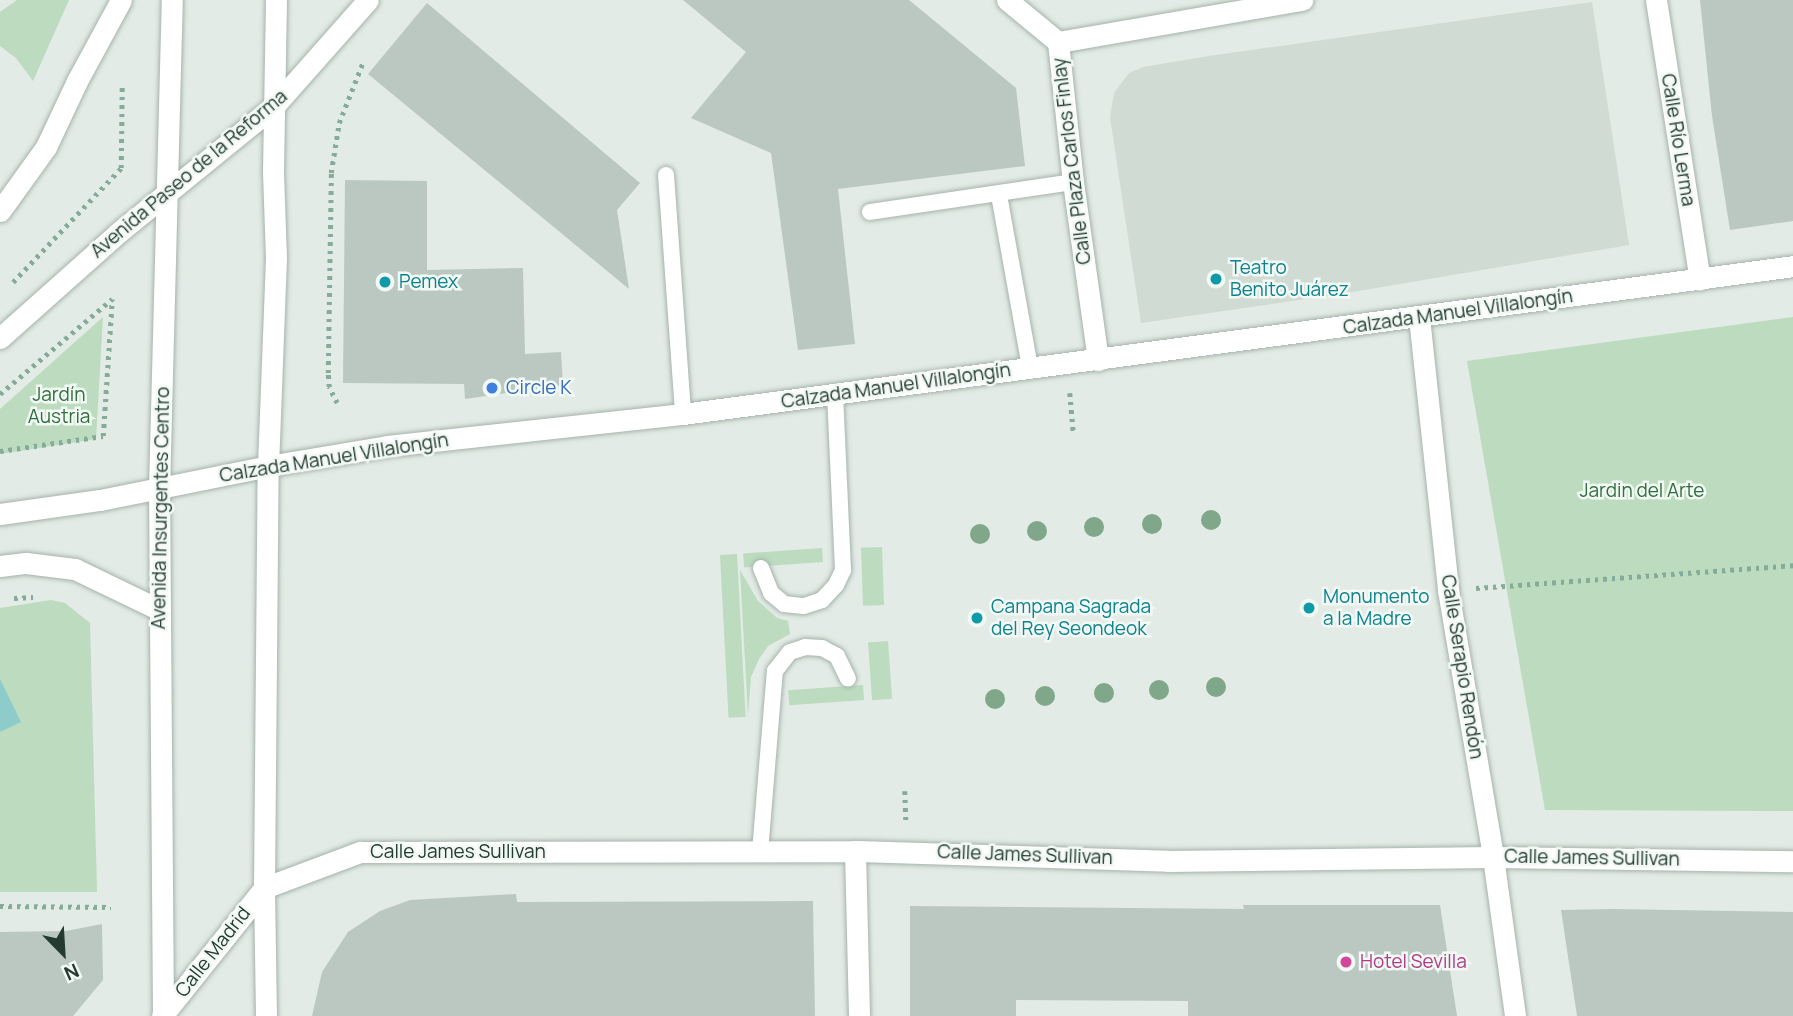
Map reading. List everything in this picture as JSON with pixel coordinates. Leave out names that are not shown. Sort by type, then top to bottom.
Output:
[{"type":"street","points":[[0,211],[46,147],[77,81],[121,0]]},
{"type":"street","name":"Avenida Insurgentes Centro","points":[[163,1016],[159,489],[172,0]]},
{"type":"street","points":[[266,1016],[264,888],[268,466],[276,257],[276,0]]},
{"type":"street","name":"Avenida Paseo de la Reforma","points":[[0,338],[119,232],[275,104],[368,0]]},
{"type":"street","points":[[1007,0],[1058,41]]},
{"type":"street","name":"Calle Plaza Carlos Finlay","points":[[1098,360],[1073,182],[1058,41],[1302,0]]},
{"type":"street","name":"Calle Río Lerma","points":[[1656,0],[1700,280]]},
{"type":"street","name":"Calzada Manuel Villalongín","points":[[0,514],[159,489],[268,466],[387,446],[683,414],[1793,266]]},
{"type":"street","name":"Calle Serapio Rendón","points":[[1419,317],[1448,590],[1493,857],[1515,1016]]},
{"type":"street","points":[[0,566],[26,563],[75,569],[160,610]]},
{"type":"street","points":[[855,851],[859,1016]]},
{"type":"street","name":"Calle James Sullivan","points":[[264,888],[360,852],[855,851],[1168,860],[1493,857],[1793,861]]},
{"type":"street","name":"Calle Madrid","points":[[163,1016],[264,888]]},
{"type":"lane","points":[[666,175],[683,414]]},
{"type":"lane","points":[[870,212],[1073,182]]},
{"type":"lane","points":[[999,195],[1030,368]]},
{"type":"lane","points":[[761,568],[771,593],[784,604],[804,606],[822,600],[836,585],[843,570],[835,394]]},
{"type":"lane","points":[[760,852],[775,671],[790,652],[804,647],[821,648],[837,656],[848,679]]},
{"type":"path","points":[[337,403],[329,387],[328,373],[331,173],[339,123],[363,62]]},
{"type":"path","points":[[9,286],[121,168],[122,83]]},
{"type":"path","points":[[0,394],[112,299],[103,436],[0,450]]},
{"type":"path","points":[[1067,364],[1073,431]]},
{"type":"path","points":[[1448,590],[1793,565]]},
{"type":"path","points":[[0,598],[38,597]]},
{"type":"path","points":[[0,906],[111,907]]},
{"type":"shaded area","points":[[1592,2],[1629,245],[1341,294],[1141,323],[1110,117],[1114,93],[1129,73],[1143,67],[1209,56]]},
{"type":"green space","points":[[17,0],[69,0],[33,81],[16,58],[0,46],[0,12]]},
{"type":"green space","name":"Jardín Austria","points":[[103,317],[96,439],[0,454],[0,409]]},
{"type":"green space","name":"Jardin del Arte","points":[[1793,317],[1793,811],[1545,810],[1467,361]]},
{"type":"green space","points":[[882,547],[884,605],[863,606],[861,548]]},
{"type":"green space","points":[[822,548],[823,562],[744,567],[743,554]]},
{"type":"green space","points":[[737,554],[746,717],[729,718],[720,555]]},
{"type":"green space","points":[[740,570],[758,601],[777,618],[788,621],[790,634],[768,646],[759,659],[751,677],[748,715]]},
{"type":"green space","points":[[51,600],[65,603],[90,623],[97,892],[0,892],[0,608]]},
{"type":"green space","points":[[888,641],[892,699],[872,700],[868,642]]},
{"type":"green space","points":[[863,685],[864,700],[789,705],[788,690]]},
{"type":"water","points":[[0,679],[21,722],[0,732]]},
{"type":"building","points":[[683,0],[909,0],[1016,88],[1025,166],[838,189],[855,344],[798,350],[771,153],[691,118],[746,52]]},
{"type":"building","points":[[1700,0],[1793,0],[1793,221],[1730,230],[1712,116]]},
{"type":"building","points":[[427,3],[640,183],[617,210],[629,289],[368,74]]},
{"type":"building","points":[[345,180],[427,181],[427,270],[523,268],[525,354],[561,352],[563,385],[465,399],[464,384],[343,383]]},
{"type":"building","points":[[516,894],[517,902],[813,901],[815,1016],[312,1016],[322,972],[348,932],[380,911],[410,900]]},
{"type":"building","points":[[1243,905],[1440,905],[1457,1016],[1188,1016],[1188,1001],[1016,1000],[1016,1016],[910,1016],[910,906],[1244,909]]},
{"type":"building","points":[[1561,910],[1793,912],[1793,1016],[1577,1016]]},
{"type":"building","points":[[102,924],[103,980],[73,1016],[0,1016],[0,932],[66,931]]},
{"type":"place","name":"Teatro Benito Juárez","points":[[1216,279]]},
{"type":"place","name":"Pemex","points":[[385,282]]},
{"type":"place","name":"Circle K","points":[[492,388]]},
{"type":"place","name":"Monumento a la Madre","points":[[1309,608]]},
{"type":"place","name":"Campana Sagrada del Rey Seondeok","points":[[977,618]]},
{"type":"place","name":"Hotel Sevilla","points":[[1346,962]]}]
